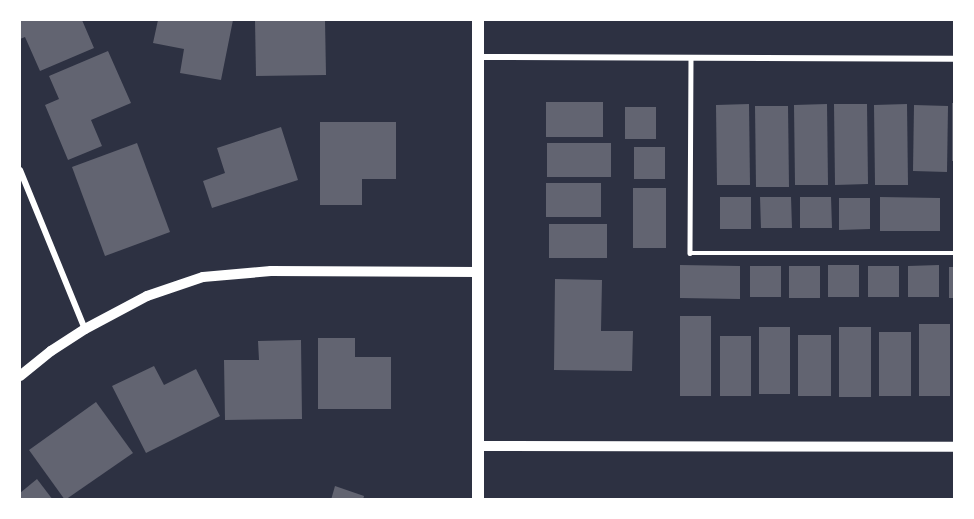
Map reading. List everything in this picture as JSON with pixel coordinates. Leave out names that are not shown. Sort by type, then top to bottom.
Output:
[{"type":"main road","points":[[478,20],[478,500]]},
{"type":"street","points":[[478,57],[954,59]]},
{"type":"street","points":[[20,170],[85,329]]},
{"type":"street","points":[[20,376],[51,351],[85,329],[147,296],[203,277],[271,271],[478,272]]},
{"type":"street","points":[[478,447],[954,447]]},
{"type":"lane","points":[[691,58],[690,253],[954,253]]},
{"type":"building","points":[[20,20],[82,20],[94,48],[40,71],[25,37],[20,39]]},
{"type":"building","points":[[158,20],[233,20],[221,80],[180,73],[184,49],[153,43]]},
{"type":"building","points":[[255,20],[325,20],[326,75],[256,76]]},
{"type":"building","points":[[108,51],[131,103],[91,120],[102,146],[68,160],[45,105],[59,99],[49,76]]},
{"type":"building","points":[[546,102],[603,102],[603,137],[546,137]]},
{"type":"building","points":[[952,103],[954,103],[954,161],[952,161]]},
{"type":"building","points":[[749,104],[750,185],[717,185],[716,105]]},
{"type":"building","points":[[827,104],[828,185],[795,185],[794,105]]},
{"type":"building","points":[[834,104],[867,104],[868,184],[835,185]]},
{"type":"building","points":[[907,104],[908,185],[875,185],[874,105]]},
{"type":"building","points":[[914,105],[948,106],[947,172],[913,171]]},
{"type":"building","points":[[755,106],[788,106],[789,187],[756,187]]},
{"type":"building","points":[[625,107],[656,107],[656,139],[625,139]]},
{"type":"building","points":[[320,122],[396,122],[396,179],[362,179],[362,205],[320,205]]},
{"type":"building","points":[[281,127],[298,180],[212,208],[203,181],[225,173],[217,148]]},
{"type":"building","points":[[137,143],[170,232],[105,256],[72,167]]},
{"type":"building","points":[[547,143],[611,143],[611,177],[547,177]]},
{"type":"building","points":[[634,147],[665,147],[665,179],[634,179]]},
{"type":"building","points":[[546,183],[601,183],[601,217],[546,217]]},
{"type":"building","points":[[633,188],[666,188],[666,248],[633,248]]},
{"type":"building","points":[[720,197],[751,197],[751,229],[720,229]]},
{"type":"building","points":[[760,197],[791,197],[792,228],[761,228]]},
{"type":"building","points":[[800,197],[831,197],[832,228],[800,228]]},
{"type":"building","points":[[880,197],[940,198],[940,231],[880,231]]},
{"type":"building","points":[[839,198],[870,198],[870,229],[839,230]]},
{"type":"building","points":[[549,224],[607,224],[607,258],[549,258]]},
{"type":"building","points":[[680,265],[740,266],[740,299],[680,298]]},
{"type":"building","points":[[828,265],[859,265],[859,297],[828,297]]},
{"type":"building","points":[[939,265],[939,297],[908,297],[908,266]]},
{"type":"building","points":[[750,266],[781,266],[781,297],[750,297]]},
{"type":"building","points":[[789,266],[820,266],[820,298],[789,298]]},
{"type":"building","points":[[868,266],[899,266],[899,297],[868,297]]},
{"type":"building","points":[[949,267],[954,267],[954,298],[949,298]]},
{"type":"building","points":[[555,279],[602,280],[601,331],[633,331],[632,371],[554,370]]},
{"type":"building","points":[[680,316],[711,316],[711,396],[680,396]]},
{"type":"building","points":[[919,324],[950,324],[950,396],[919,396]]},
{"type":"building","points":[[759,327],[790,327],[790,394],[759,394]]},
{"type":"building","points":[[839,327],[871,327],[871,397],[839,397]]},
{"type":"building","points":[[879,332],[911,332],[911,396],[879,396]]},
{"type":"building","points":[[798,335],[831,335],[831,396],[798,396]]},
{"type":"building","points":[[720,336],[751,336],[751,396],[720,396]]},
{"type":"building","points":[[318,338],[355,338],[355,357],[391,357],[391,409],[318,409]]},
{"type":"building","points":[[301,340],[302,419],[225,420],[224,360],[259,360],[258,341]]},
{"type":"building","points":[[154,366],[164,385],[196,369],[220,416],[146,453],[112,386]]},
{"type":"building","points":[[96,402],[133,453],[65,500],[29,450]]},
{"type":"building","points":[[37,479],[53,500],[20,500],[20,493]]},
{"type":"building","points":[[335,486],[364,496],[363,500],[331,500]]}]
